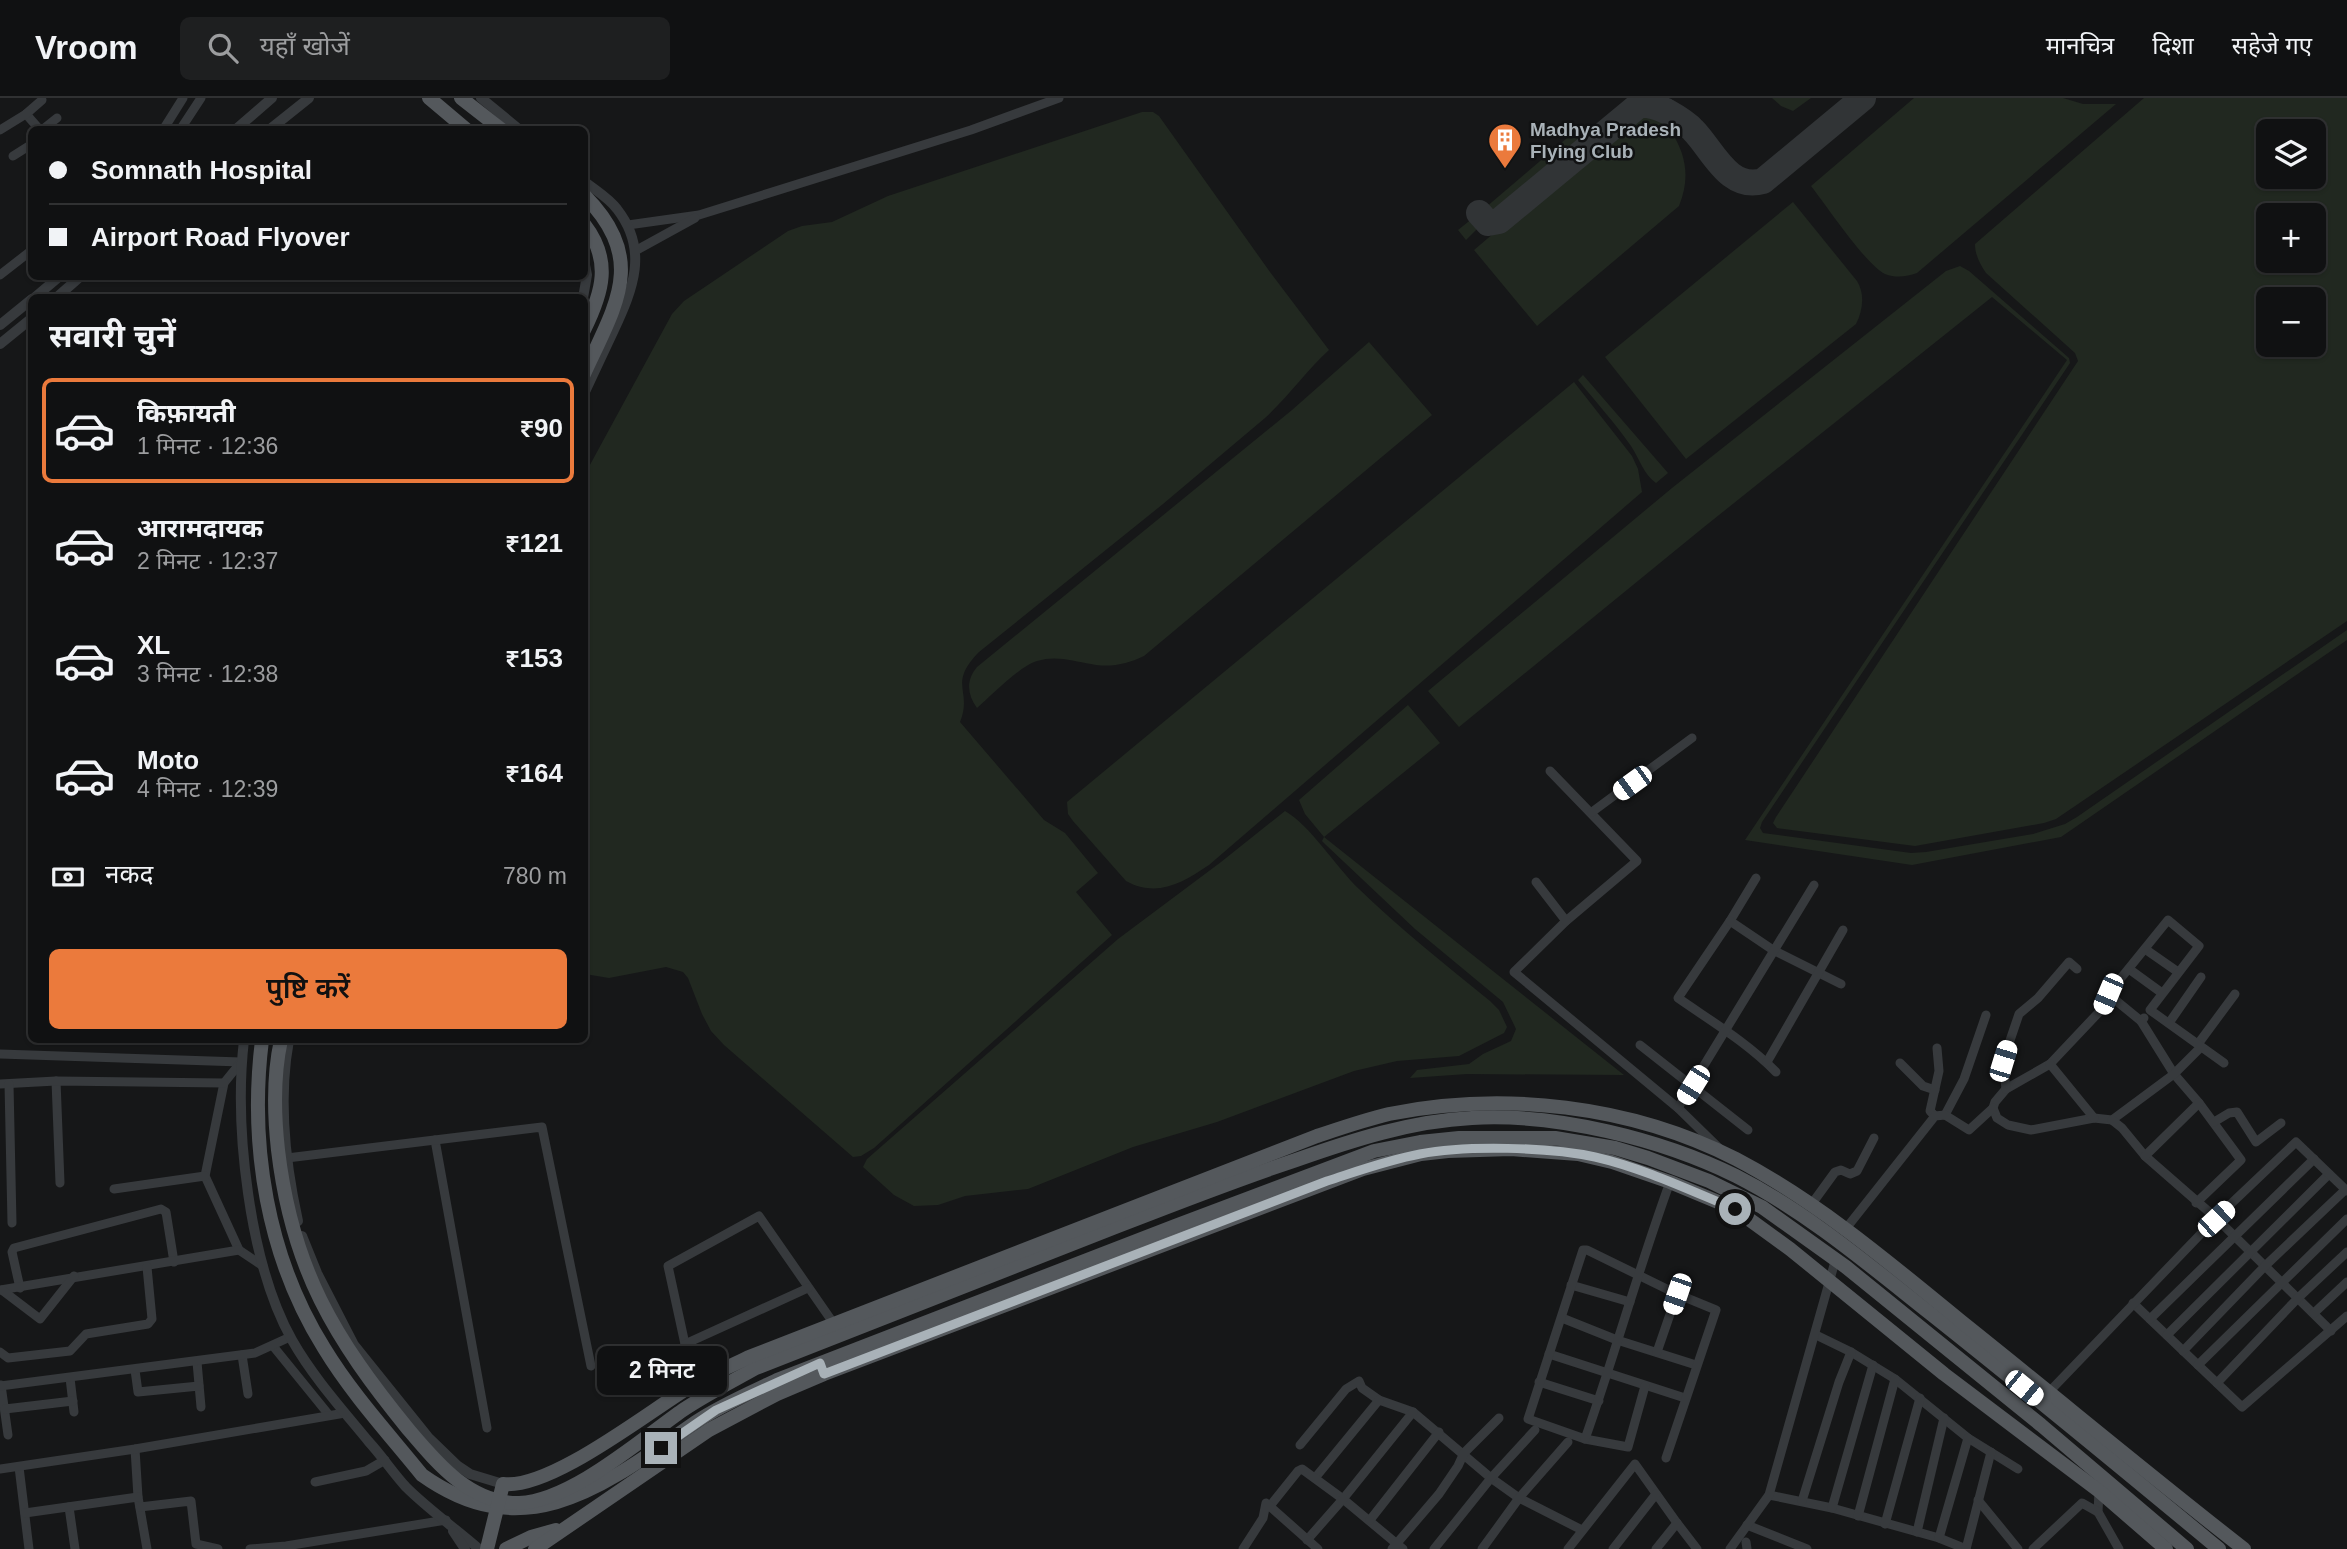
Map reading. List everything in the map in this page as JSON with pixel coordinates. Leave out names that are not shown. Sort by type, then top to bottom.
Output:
[{"type":"main road","points":[[429,98],[462,126]]},
{"type":"main road","points":[[461,98],[497,126]]},
{"type":"main road","points":[[588,199],[602,213],[613,230],[621,261],[620,296],[588,365]]},
{"type":"main road","points":[[588,228],[599,252],[602,278],[601,292],[588,321]]},
{"type":"main road","points":[[262,1043],[257,1091],[259,1147],[267,1202],[280,1251],[307,1319],[323,1347],[364,1405],[422,1475],[443,1493],[473,1512],[498,1520],[519,1522],[559,1513],[600,1491],[716,1410],[777,1380],[822,1369],[1363,1169],[1421,1154],[1511,1149],[1578,1154],[1612,1161],[1670,1182],[1746,1216],[1944,1374],[2099,1491],[2165,1549]]},
{"type":"main road","points":[[281,1043],[276,1120],[287,1209],[299,1252],[322,1305],[356,1363],[435,1461],[471,1489],[492,1498],[509,1502],[532,1501],[561,1493],[706,1395],[832,1329],[1317,1136],[1388,1115],[1448,1105],[1494,1103],[1568,1108],[1634,1121],[1722,1154],[1775,1182],[1811,1205],[1842,1237],[2010,1369],[2144,1488],[2219,1549]]},
{"type":"main road","points":[[508,1484],[560,1470],[693,1384],[749,1357],[1234,1181],[1355,1140],[1421,1124],[1474,1118],[1527,1119],[1632,1137],[1667,1148],[1740,1178],[1842,1237]]},
{"type":"main road","points":[[535,1549],[709,1430],[822,1369],[1374,1151],[1460,1138],[1555,1138],[1615,1148],[1648,1158],[1734,1191],[1784,1222],[1836,1259],[2188,1549]]},
{"type":"main road","points":[[2010,1369],[2049,1392],[2152,1478],[2245,1549]]},
{"type":"main road","points":[[487,1549],[508,1484]]},
{"type":"main road","points":[[493,1549],[508,1484]]},
{"type":"main road","points":[[2131,1501],[2138,1524]]},
{"type":"main road","points":[[506,1549],[531,1536],[567,1527]]},
{"type":"street","points":[[166,126],[183,98]]},
{"type":"street","points":[[183,126],[201,98]]},
{"type":"street","points":[[240,126],[272,98]]},
{"type":"street","points":[[274,126],[309,98]]},
{"type":"street","points":[[481,98],[515,126]]},
{"type":"street","points":[[628,225],[699,215],[971,130],[1059,98]]},
{"type":"street","points":[[0,130],[42,100]]},
{"type":"street","points":[[26,114],[37,126]]},
{"type":"street","points":[[46,126],[57,118]]},
{"type":"street","points":[[13,156],[28,147]]},
{"type":"street","points":[[588,184],[612,204],[628,225],[635,251],[635,274],[629,299],[588,386]]},
{"type":"street","points":[[635,251],[699,215]]},
{"type":"street","points":[[0,275],[28,253]]},
{"type":"street","points":[[38,294],[55,280]]},
{"type":"street","points":[[61,294],[76,280]]},
{"type":"street","points":[[0,324],[28,302]]},
{"type":"street","points":[[0,344],[28,321]]},
{"type":"street","points":[[1592,812],[1692,738]]},
{"type":"street","points":[[1550,771],[1637,861],[1566,920],[1514,972],[1678,1108],[1718,1146],[1722,1154]]},
{"type":"street","points":[[1756,878],[1678,998],[1767,1062],[1776,1072]]},
{"type":"street","points":[[1536,882],[1566,920]]},
{"type":"street","points":[[1678,1108],[1814,885]]},
{"type":"street","points":[[1937,1048],[1936,1090],[1930,1111],[1969,1130],[1993,1108],[2006,1089],[2050,1064],[2101,1010],[2108,994],[2168,920],[2199,946],[2141,1021]]},
{"type":"street","points":[[1730,921],[1773,950],[1841,984]]},
{"type":"street","points":[[1767,1062],[1843,930]]},
{"type":"street","points":[[2145,949],[2178,972]]},
{"type":"street","points":[[2006,1089],[2003,1061],[2020,1014],[2038,998],[2069,962],[2077,969]]},
{"type":"street","points":[[2129,969],[2162,993]]},
{"type":"street","points":[[2168,1023],[2201,977]]},
{"type":"street","points":[[2108,994],[2141,1021],[2174,1074],[2241,1160],[2196,1203]]},
{"type":"street","points":[[2112,1121],[2174,1074],[2200,1045],[2235,994]]},
{"type":"street","points":[[2150,1010],[2224,1063]]},
{"type":"street","points":[[1730,1549],[1769,1495],[1842,1237],[1940,1116],[1964,1079],[1986,1015]]},
{"type":"street","points":[[244,1043],[241,1106],[246,1183],[263,1266],[290,1337],[345,1413],[406,1487],[479,1549]]},
{"type":"street","points":[[288,1043],[279,1098],[297,1217],[317,1273],[354,1345],[428,1437],[447,1457],[470,1474],[508,1484]]},
{"type":"street","points":[[1640,1045],[1748,1130]]},
{"type":"street","points":[[0,1054],[241,1062]]},
{"type":"street","points":[[241,1062],[224,1083],[205,1176],[239,1250],[263,1266]]},
{"type":"street","points":[[1900,1063],[1923,1086],[1936,1090]]},
{"type":"street","points":[[2050,1064],[2094,1118]]},
{"type":"street","points":[[12,1223],[5,1084],[56,1081],[224,1083]]},
{"type":"street","points":[[56,1081],[60,1183]]},
{"type":"street","points":[[2145,1156],[2199,1103]]},
{"type":"street","points":[[1993,1108],[1997,1118],[2008,1125],[2031,1130],[2094,1118],[2112,1121],[2122,1128],[2145,1156],[2216,1219],[2332,1331]]},
{"type":"street","points":[[2214,1122],[2229,1113],[2237,1112],[2256,1142],[2281,1123]]},
{"type":"street","points":[[287,1158],[542,1127],[591,1366]]},
{"type":"street","points":[[1811,1205],[1835,1172],[1841,1170],[1850,1174],[1857,1171],[1874,1138]]},
{"type":"street","points":[[435,1140],[487,1428]]},
{"type":"street","points":[[2049,1392],[2133,1303],[2296,1142],[2346,1191],[2265,1266],[2183,1351]]},
{"type":"street","points":[[2150,1319],[2314,1159]]},
{"type":"street","points":[[2167,1335],[2329,1174]]},
{"type":"street","points":[[114,1189],[205,1176]]},
{"type":"street","points":[[1585,1439],[1670,1182]]},
{"type":"street","points":[[20,1288],[12,1252],[14,1248],[161,1209],[166,1212],[174,1262]]},
{"type":"street","points":[[693,1384],[667,1266],[759,1216],[832,1329]]},
{"type":"street","points":[[2198,1365],[2347,1219]]},
{"type":"street","points":[[1,1290],[239,1250]]},
{"type":"street","points":[[1646,1387],[1629,1447],[1585,1439],[1528,1419],[1583,1250],[1716,1310],[1666,1458]]},
{"type":"street","points":[[2217,1383],[2298,1298],[2347,1252]]},
{"type":"street","points":[[0,1352],[8,1358],[70,1351],[86,1334],[148,1324],[152,1319],[147,1267]]},
{"type":"street","points":[[1,1290],[40,1319],[74,1276]]},
{"type":"street","points":[[2314,1313],[2347,1282]]},
{"type":"street","points":[[1571,1285],[1630,1303]]},
{"type":"street","points":[[685,1344],[808,1288]]},
{"type":"street","points":[[1657,1352],[1677,1294]]},
{"type":"street","points":[[2133,1303],[2242,1407],[2347,1316]]},
{"type":"street","points":[[1562,1318],[1617,1340],[1696,1365]]},
{"type":"street","points":[[1816,1335],[1851,1352],[1895,1379],[1968,1438],[2018,1469]]},
{"type":"street","points":[[8,1435],[1,1385],[256,1353],[290,1337]]},
{"type":"street","points":[[273,1346],[329,1415]]},
{"type":"street","points":[[1802,1501],[1851,1352]]},
{"type":"street","points":[[1549,1354],[1685,1398]]},
{"type":"street","points":[[242,1355],[248,1394]]},
{"type":"street","points":[[197,1362],[201,1407]]},
{"type":"street","points":[[1832,1508],[1873,1365]]},
{"type":"street","points":[[135,1370],[138,1392],[199,1386]]},
{"type":"street","points":[[70,1378],[74,1412]]},
{"type":"street","points":[[1858,1516],[1895,1379]]},
{"type":"street","points":[[1300,1445],[1346,1390],[1359,1381],[1362,1388],[1379,1401],[1413,1412],[1440,1432],[1491,1478],[1519,1498],[1582,1530]]},
{"type":"street","points":[[1539,1382],[1599,1401]]},
{"type":"street","points":[[1885,1524],[1920,1398]]},
{"type":"street","points":[[5,1409],[73,1401]]},
{"type":"street","points":[[1315,1478],[1379,1401]]},
{"type":"street","points":[[1307,1540],[1413,1412]]},
{"type":"street","points":[[0,1469],[345,1413]]},
{"type":"street","points":[[1270,1506],[1300,1470],[1315,1478],[1370,1520],[1398,1547],[1439,1494],[1464,1453],[1499,1418]]},
{"type":"street","points":[[1917,1532],[1944,1418]]},
{"type":"street","points":[[1434,1549],[1491,1478],[1535,1430]]},
{"type":"street","points":[[1370,1520],[1440,1432]]},
{"type":"street","points":[[1939,1538],[1968,1438]]},
{"type":"street","points":[[1482,1549],[1519,1498],[1568,1442]]},
{"type":"street","points":[[135,1449],[139,1502],[147,1549]]},
{"type":"street","points":[[1769,1495],[1832,1508],[1939,1538],[1966,1549],[1991,1452]]},
{"type":"street","points":[[315,1482],[366,1471],[385,1460]]},
{"type":"street","points":[[1567,1549],[1635,1464],[1676,1523],[1698,1549]]},
{"type":"street","points":[[19,1467],[29,1549]]},
{"type":"street","points":[[2099,1491],[2098,1511],[2119,1549]]},
{"type":"street","points":[[1613,1549],[1656,1494]]},
{"type":"street","points":[[1978,1500],[2018,1549]]},
{"type":"street","points":[[25,1514],[69,1507],[191,1501],[195,1544],[218,1549]]},
{"type":"street","points":[[1243,1549],[1263,1518],[1266,1503],[1318,1549]]},
{"type":"street","points":[[2033,1549],[2082,1503],[2098,1511]]},
{"type":"street","points":[[69,1507],[75,1549]]},
{"type":"street","points":[[250,1549],[287,1547],[446,1520]]},
{"type":"street","points":[[446,1520],[465,1549]]},
{"type":"street","points":[[1656,1549],[1676,1523]]},
{"type":"street","points":[[1747,1525],[1807,1549]]},
{"type":"shaded area","points":[[1772,98],[1811,98],[1793,111]]},
{"type":"shaded area","points":[[1914,98],[2063,98],[2083,104],[2116,104],[1917,273],[1893,276],[1885,274],[1868,259],[1811,186]]},
{"type":"shaded area","points":[[2144,98],[2347,98],[2347,621],[2056,819],[1915,846],[1777,828],[1773,823],[1776,817],[2078,361],[2075,353],[1986,273],[1975,244]]},
{"type":"shaded area","points":[[1142,112],[1153,112],[1159,116],[1329,350],[1265,418],[979,652],[964,672],[964,702],[960,722],[1044,820],[1065,833],[1098,873],[1076,892],[1112,935],[874,1148],[861,1156],[853,1157],[711,1031],[683,972],[666,967],[609,978],[588,974],[588,468],[672,314],[684,301],[788,231],[832,222],[888,196]]},
{"type":"shaded area","points":[[1653,115],[1661,119],[1670,130],[1683,158],[1685,186],[1679,206],[1537,326],[1474,250],[1616,129],[1634,118]]},
{"type":"shaded area","points":[[1581,126],[1591,137],[1502,211],[1492,214],[1485,208]]},
{"type":"shaded area","points":[[1793,202],[1860,286],[1862,308],[1856,324],[1686,459],[1605,357]]},
{"type":"shaded area","points":[[1473,218],[1477,222],[1476,230],[1466,240],[1458,230]]},
{"type":"shaded area","points":[[1960,266],[2069,358],[2070,363],[1762,822],[1760,828],[1763,833],[1911,853],[2033,834],[2065,824],[2347,630],[2347,640],[2061,837],[1912,865],[1745,840],[2067,360],[1992,297],[1459,727],[1428,691],[1672,488],[1946,271]]},
{"type":"shaded area","points":[[1369,342],[1432,415],[1144,656],[1111,665],[1058,659],[1037,661],[1015,674],[977,708],[969,687],[977,667],[1292,410]]},
{"type":"shaded area","points":[[1583,375],[1668,473],[1656,483],[1645,471],[1625,437],[1578,380]]},
{"type":"shaded area","points":[[1574,382],[1632,456],[1638,469],[1642,492],[1209,865],[1179,882],[1159,888],[1137,886],[1126,881],[1073,821],[1068,814],[1067,802]]},
{"type":"shaded area","points":[[1408,705],[1440,743],[1324,837],[1305,814],[1299,800]]},
{"type":"shaded area","points":[[1285,811],[1304,826],[1350,880],[1375,904],[1499,1010],[1507,1027],[1504,1033],[1459,1056],[1397,1061],[1354,1071],[1217,1122],[1133,1147],[1028,1189],[965,1196],[938,1205],[914,1206],[894,1195],[863,1167],[867,1159],[1118,939]]},
{"type":"shaded area","points":[[1324,837],[1624,1075],[1467,1074],[1410,1078],[1417,1070],[1469,1064],[1511,1041],[1516,1029],[1503,1002],[1415,929],[1322,841]]},
{"type":"taxiway","points":[[1479,213],[1488,223],[1499,221],[1639,105],[1659,108],[1684,122],[1722,167],[1740,180],[1751,182],[1763,181],[1863,98]]},
{"type":"place","name":"Madhya Pradesh Flying Club","points":[[1505,170]]},
{"type":"route","points":[[661,1448],[716,1410],[777,1380],[820,1363],[824,1374],[1327,1181],[1421,1154],[1511,1149],[1578,1154],[1612,1161],[1735,1209]]}]
